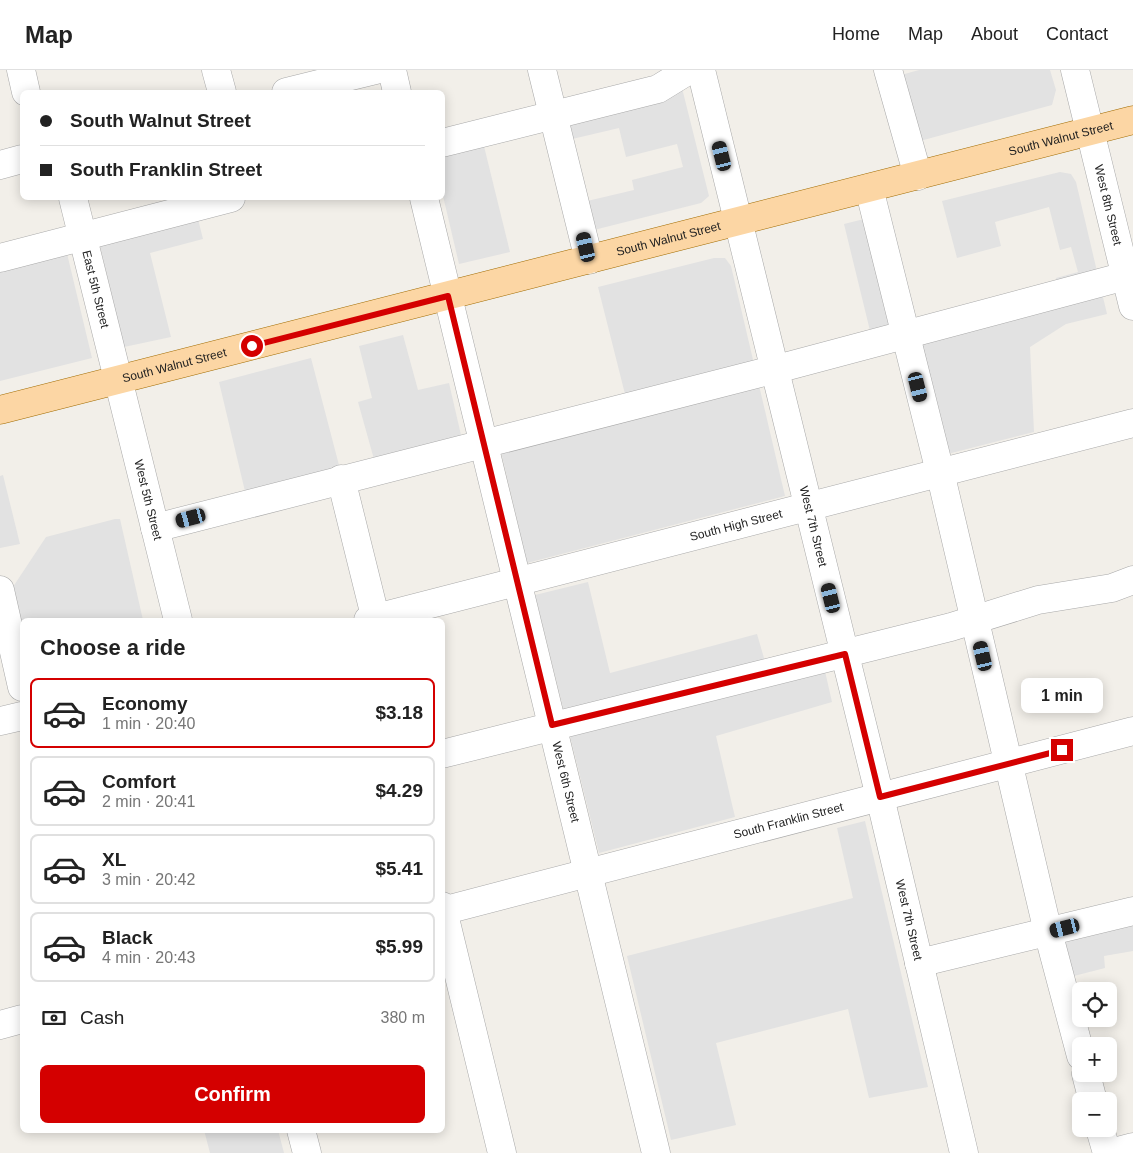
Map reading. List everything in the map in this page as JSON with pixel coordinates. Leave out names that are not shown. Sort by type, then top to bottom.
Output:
[{"type":"main road","name":"South Walnut Street","points":[[0,410],[1133,120]]},
{"type":"street","points":[[21,70],[26,90]]},
{"type":"street","points":[[216,70],[221,90]]},
{"type":"street","points":[[294,90],[376,70]]},
{"type":"street","points":[[392,70],[397,90]]},
{"type":"street","points":[[542,70],[589,260]]},
{"type":"street","points":[[445,143],[658,89],[689,70]]},
{"type":"street","name":"West 7th Street","points":[[701,70],[880,797],[964,1153]]},
{"type":"street","points":[[888,70],[918,176]]},
{"type":"street","name":"West 8th Street","points":[[1075,70],[1129,275],[1133,306]]},
{"type":"street","points":[[0,165],[20,160]]},
{"type":"street","points":[[870,188],[940,472],[1048,932],[1076,1037]]},
{"type":"street","name":"East 5th Street","points":[[74,200],[118,381]]},
{"type":"street","points":[[0,258],[223,200]]},
{"type":"street","name":"West 6th Street","points":[[424,200],[656,1153]]},
{"type":"street","points":[[155,528],[775,369],[1129,275]]},
{"type":"street","name":"West 5th Street","points":[[118,381],[178,618]]},
{"type":"street","name":"South High Street","points":[[377,618],[1133,423]]},
{"type":"street","points":[[341,479],[373,618]]},
{"type":"street","points":[[445,753],[552,725],[845,654],[974,620],[1038,600],[1112,588],[1133,580]]},
{"type":"street","points":[[0,590],[20,677]]},
{"type":"street","points":[[0,721],[20,716]]},
{"type":"street","name":"South Franklin Street","points":[[445,909],[589,874],[1133,732]]},
{"type":"street","points":[[919,963],[1133,911]]},
{"type":"street","points":[[445,917],[502,1153]]},
{"type":"street","points":[[0,1025],[20,1020]]},
{"type":"street","points":[[302,1133],[307,1153]]},
{"type":"street","points":[[1103,1137],[1108,1153],[1133,1147]]},
{"type":"shaded area","points":[[919,70],[1050,70],[1056,90],[1052,105],[909,144],[901,75]]},
{"type":"shaded area","points":[[679,76],[709,196],[701,203],[582,233],[583,202],[634,190],[632,180],[683,167],[677,144],[626,157],[619,128],[568,140],[554,115]]},
{"type":"shaded area","points":[[481,134],[510,252],[459,264],[444,200],[445,142]]},
{"type":"shaded area","points":[[1060,172],[1071,174],[1076,182],[1107,314],[1066,324],[1030,347],[1034,432],[936,457],[905,335],[873,343],[844,224],[876,216],[905,334],[1061,293],[1056,278],[1078,272],[1071,247],[1060,250],[1049,207],[995,222],[1001,246],[957,258],[942,201]]},
{"type":"shaded area","points":[[195,207],[203,239],[150,253],[171,337],[124,347],[99,242]]},
{"type":"shaded area","points":[[64,241],[92,358],[0,381],[0,258]]},
{"type":"shaded area","points":[[714,258],[725,258],[731,266],[785,496],[527,563],[498,439],[628,406],[598,287]]},
{"type":"shaded area","points":[[403,335],[418,390],[449,383],[464,448],[377,470],[358,402],[372,398],[359,346]]},
{"type":"shaded area","points":[[311,358],[340,469],[248,504],[219,382]]},
{"type":"shaded area","points":[[3,475],[20,544],[0,548],[0,476]]},
{"type":"shaded area","points":[[120,519],[143,618],[20,618],[20,678],[3,602],[46,537]]},
{"type":"shaded area","points":[[588,582],[610,673],[757,634],[766,665],[820,649],[832,702],[716,736],[735,817],[599,853],[535,595]]},
{"type":"shaded area","points":[[865,821],[928,1087],[869,1098],[848,1009],[716,1043],[736,1125],[671,1140],[627,956],[853,898],[837,828]]},
{"type":"shaded area","points":[[1133,911],[1133,951],[1104,956],[1105,968],[1070,977],[1048,932]]},
{"type":"shaded area","points":[[205,1133],[279,1133],[284,1153],[210,1153]]},
{"type":"route","points":[[252,346],[448,296],[552,725],[845,654],[880,797],[1062,750]]}]
